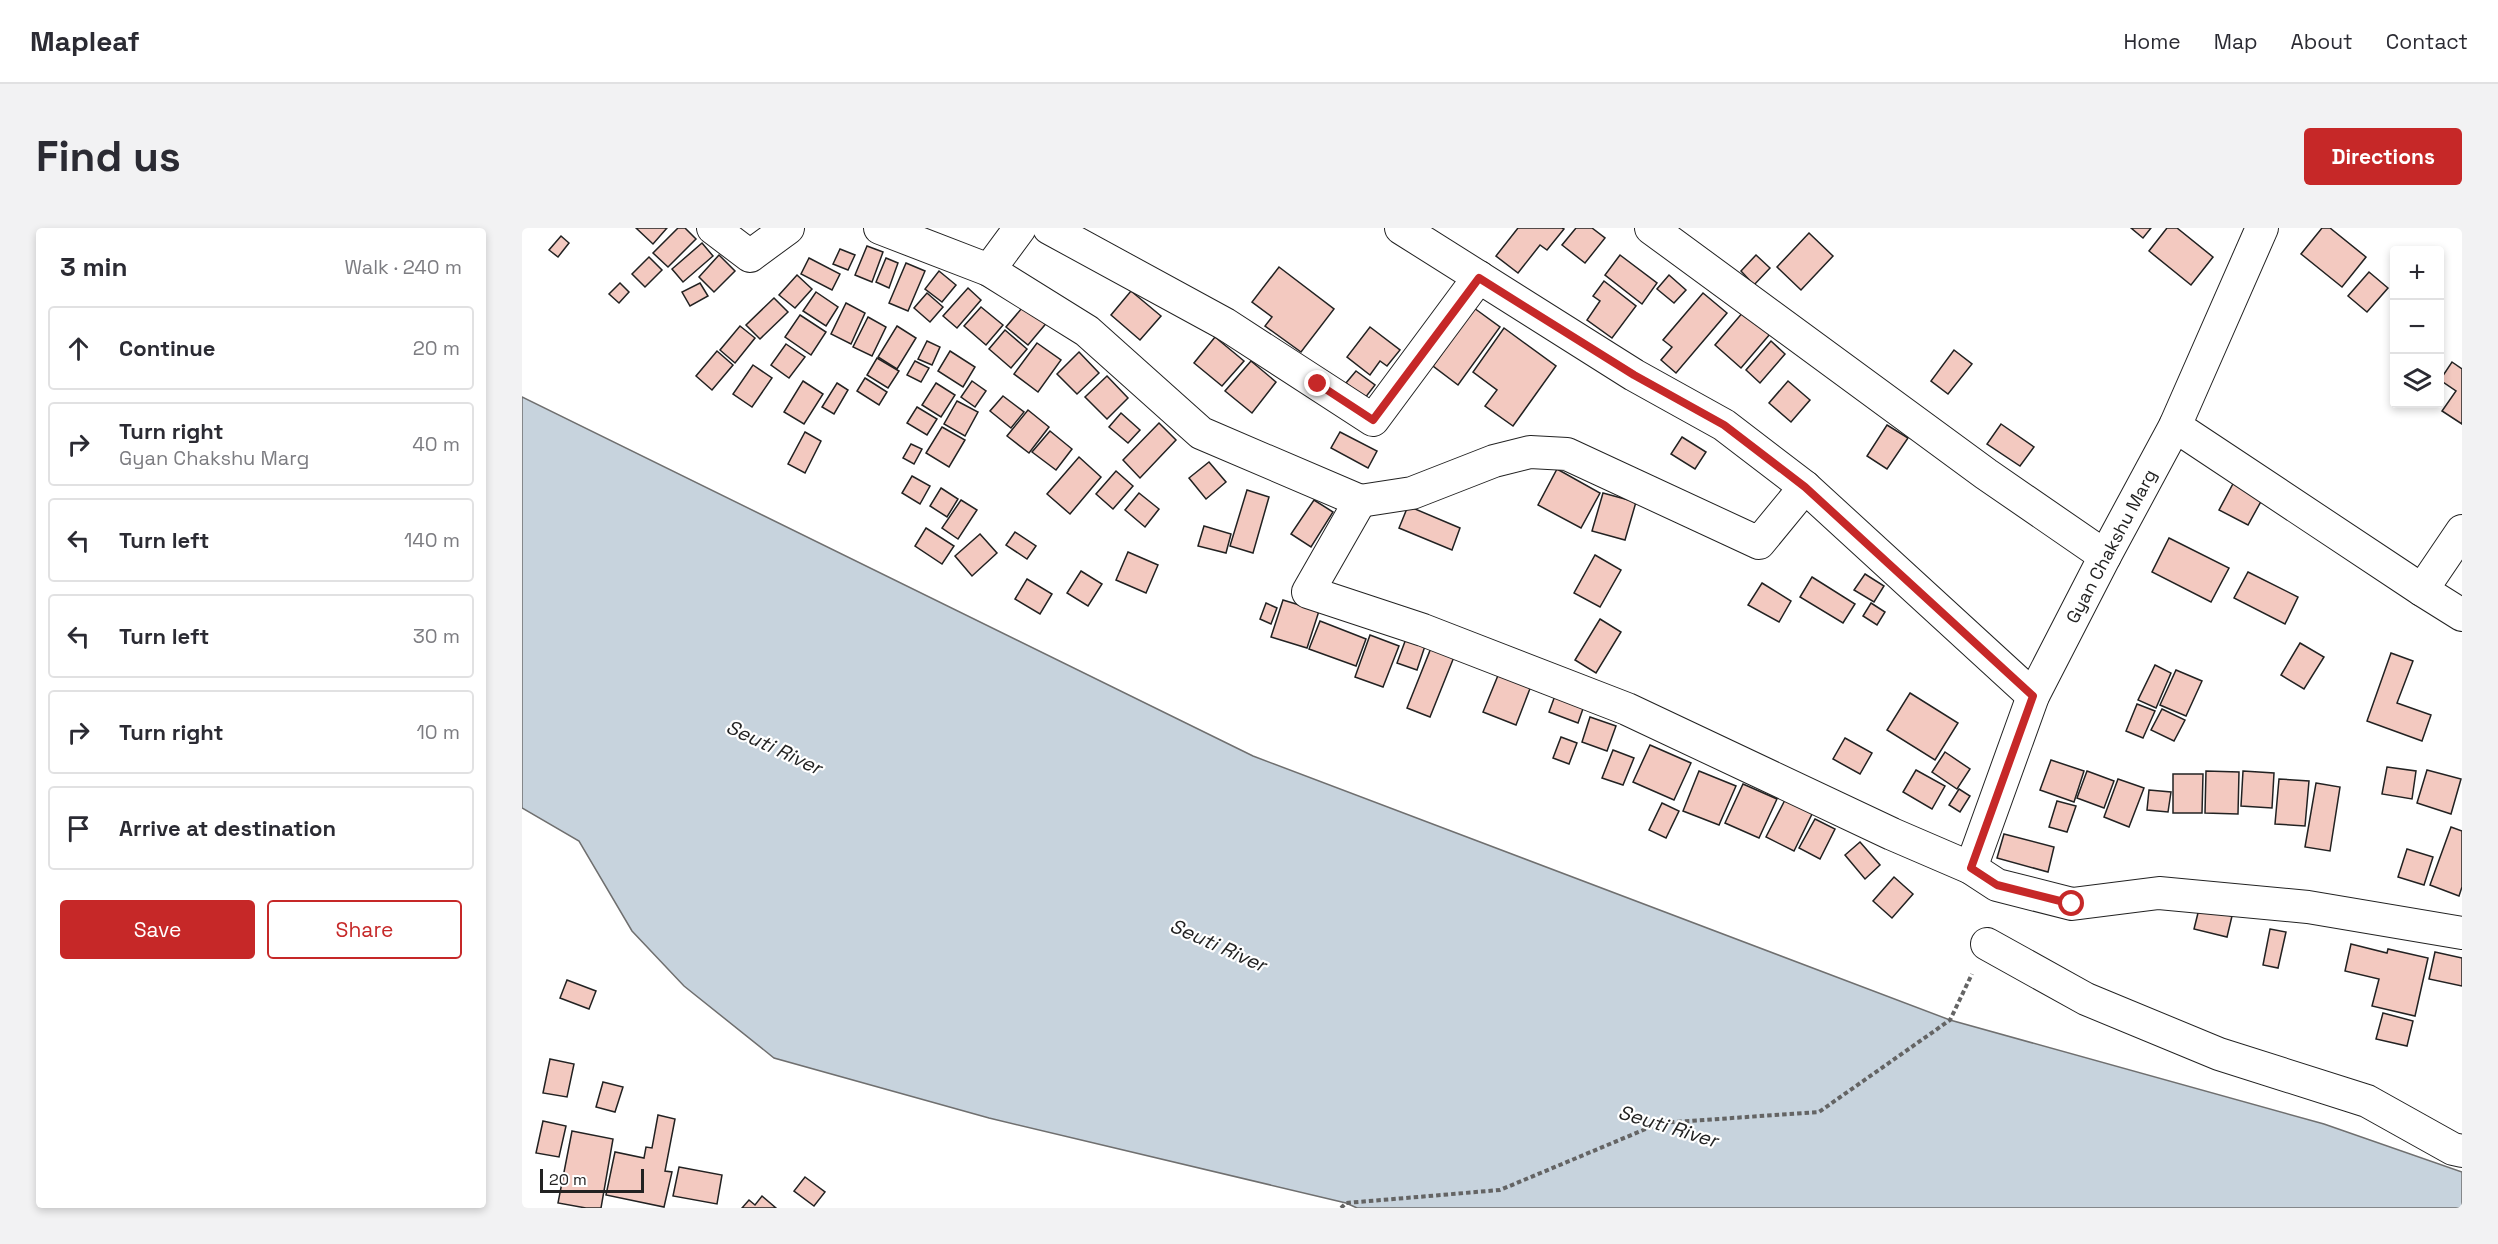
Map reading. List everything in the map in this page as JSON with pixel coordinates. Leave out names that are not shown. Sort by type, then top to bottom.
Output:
[{"type":"street","points":[[713,228],[750,256],[788,228]]},
{"type":"street","points":[[880,228],[989,270],[1087,331],[1201,433],[1360,501],[1412,494],[1494,461],[1530,452],[1567,454],[1759,543],[1805,487]]},
{"type":"street","points":[[989,270],[1020,228]]},
{"type":"street","points":[[1049,228],[1225,324],[1373,420],[1479,278]]},
{"type":"street","points":[[1401,228],[1634,375],[1724,425],[1805,487],[2033,696]]},
{"type":"street","points":[[1651,228],[1986,474],[2105,556]]},
{"type":"street","name":"Gyan Chakshu Marg","points":[[1971,868],[2033,696],[2175,426],[2258,230]]},
{"type":"street","points":[[2175,426],[2462,615]]},
{"type":"street","points":[[1360,501],[1308,592],[1423,630],[1627,709],[1892,834],[1971,868],[1997,885],[2072,904],[2159,893],[2308,907],[2462,933]]},
{"type":"street","points":[[2422,590],[2462,531]]},
{"type":"street","points":[[1987,944],[2086,999],[2219,1054],[2367,1101],[2453,1149],[2462,1151]]},
{"type":"path","points":[[1341,1208],[1346,1203],[1500,1190],[1660,1123],[1819,1112],[1950,1020]]},
{"type":"water","name":"Seuti River","points":[[522,397],[1253,756],[1950,1020],[2324,1124],[2462,1172],[2462,1208],[1357,1208],[1346,1203],[989,1118],[774,1058],[684,986],[632,931],[579,841],[522,808]]},
{"type":"building","points":[[636,228],[667,228],[653,244]]},
{"type":"building","points":[[678,228],[685,228],[696,239],[668,267],[653,253]]},
{"type":"building","points":[[1518,228],[1564,229],[1547,250],[1540,245],[1518,273],[1496,256]]},
{"type":"building","points":[[1576,228],[1592,228],[1605,238],[1585,263],[1562,245]]},
{"type":"building","points":[[2131,228],[2151,228],[2143,238]]},
{"type":"building","points":[[2167,228],[2177,228],[2213,257],[2191,285],[2149,251]]},
{"type":"building","points":[[2322,228],[2330,228],[2366,257],[2342,287],[2301,254]]},
{"type":"building","points":[[1809,233],[1833,256],[1801,290],[1777,267]]},
{"type":"building","points":[[561,236],[569,243],[558,257],[549,250]]},
{"type":"building","points":[[702,243],[713,256],[683,282],[672,269]]},
{"type":"building","points":[[867,246],[883,252],[872,282],[855,275]]},
{"type":"building","points":[[840,249],[855,255],[848,270],[833,264]]},
{"type":"building","points":[[719,255],[735,271],[714,292],[699,277]]},
{"type":"building","points":[[1620,255],[1657,283],[1642,304],[1605,275]]},
{"type":"building","points":[[1756,255],[1770,268],[1754,285],[1741,271]]},
{"type":"building","points":[[649,257],[662,270],[645,287],[632,274]]},
{"type":"building","points":[[809,258],[840,274],[832,290],[801,274]]},
{"type":"building","points":[[886,258],[898,263],[889,288],[876,282]]},
{"type":"building","points":[[906,263],[925,271],[908,311],[889,303]]},
{"type":"building","points":[[1279,267],[1334,309],[1301,352],[1265,326],[1272,317],[1252,302]]},
{"type":"building","points":[[939,271],[956,285],[942,302],[925,289]]},
{"type":"building","points":[[2369,272],[2388,288],[2367,312],[2348,296]]},
{"type":"building","points":[[797,275],[812,289],[795,308],[779,295]]},
{"type":"building","points":[[1669,275],[1686,290],[1674,303],[1657,289]]},
{"type":"building","points":[[1604,281],[1636,306],[1612,338],[1587,320],[1600,301],[1593,296]]},
{"type":"building","points":[[620,283],[629,292],[619,303],[609,294]]},
{"type":"building","points":[[700,283],[708,296],[690,306],[682,292]]},
{"type":"building","points":[[968,288],[981,300],[957,328],[943,316]]},
{"type":"building","points":[[1131,291],[1161,316],[1140,340],[1111,315]]},
{"type":"building","points":[[816,292],[838,307],[826,326],[803,311]]},
{"type":"building","points":[[927,293],[943,307],[930,322],[914,308]]},
{"type":"building","points":[[1703,293],[1727,313],[1676,373],[1661,360],[1672,347],[1663,340]]},
{"type":"building","points":[[774,298],[788,312],[760,339],[746,325]]},
{"type":"building","points":[[1027,302],[1049,320],[1028,345],[1006,327]]},
{"type":"building","points":[[846,303],[865,313],[851,344],[831,334]]},
{"type":"building","points":[[981,307],[1003,325],[986,345],[964,326]]},
{"type":"building","points":[[1474,308],[1500,327],[1458,385],[1433,366]]},
{"type":"building","points":[[1744,311],[1770,334],[1741,368],[1715,345]]},
{"type":"building","points":[[800,315],[826,332],[811,355],[785,337]]},
{"type":"building","points":[[868,317],[886,327],[872,356],[853,347]]},
{"type":"building","points":[[740,326],[755,338],[735,363],[720,350]]},
{"type":"building","points":[[897,326],[916,338],[897,369],[878,357]]},
{"type":"building","points":[[1370,327],[1400,350],[1387,366],[1380,361],[1370,375],[1347,357]]},
{"type":"building","points":[[1504,328],[1556,366],[1513,426],[1485,406],[1497,390],[1473,372]]},
{"type":"building","points":[[1005,330],[1027,349],[1011,368],[989,349]]},
{"type":"building","points":[[1215,337],[1244,361],[1222,386],[1194,363]]},
{"type":"building","points":[[927,341],[940,347],[932,365],[918,359]]},
{"type":"building","points":[[1771,341],[1785,354],[1760,383],[1746,370]]},
{"type":"building","points":[[1037,343],[1061,360],[1038,392],[1014,374]]},
{"type":"building","points":[[786,344],[805,357],[789,378],[771,365]]},
{"type":"building","points":[[1954,350],[1972,364],[1948,394],[1931,381]]},
{"type":"building","points":[[717,351],[733,365],[712,390],[696,376]]},
{"type":"building","points":[[950,351],[975,367],[963,387],[938,371]]},
{"type":"building","points":[[1079,352],[1099,373],[1077,394],[1057,374]]},
{"type":"building","points":[[877,358],[899,371],[888,388],[867,375]]},
{"type":"building","points":[[915,361],[929,368],[921,382],[907,375]]},
{"type":"building","points":[[1251,361],[1276,382],[1252,413],[1225,391]]},
{"type":"building","points":[[2452,362],[2462,369],[2462,424],[2442,411],[2456,391],[2444,383],[2444,374]]},
{"type":"building","points":[[753,365],[772,378],[752,407],[733,394]]},
{"type":"building","points":[[1356,371],[1375,385],[1365,398],[1346,383]]},
{"type":"building","points":[[1107,376],[1128,398],[1107,419],[1085,397]]},
{"type":"building","points":[[865,378],[887,392],[879,405],[857,391]]},
{"type":"building","points":[[803,381],[823,394],[804,424],[784,412]]},
{"type":"building","points":[[972,381],[986,391],[975,407],[961,397]]},
{"type":"building","points":[[1788,381],[1810,400],[1791,422],[1769,403]]},
{"type":"building","points":[[837,383],[848,390],[834,414],[822,407]]},
{"type":"building","points":[[936,383],[955,395],[941,417],[922,405]]},
{"type":"building","points":[[1003,396],[1024,412],[1011,428],[990,411]]},
{"type":"building","points":[[957,401],[978,412],[965,436],[944,424]]},
{"type":"building","points":[[917,407],[937,419],[927,435],[907,423]]},
{"type":"building","points":[[1028,410],[1049,427],[1029,453],[1007,436]]},
{"type":"building","points":[[1121,413],[1140,430],[1128,443],[1109,427]]},
{"type":"building","points":[[1159,423],[1176,440],[1140,478],[1123,460]]},
{"type":"building","points":[[2001,424],[2034,447],[2020,466],[1987,444]]},
{"type":"building","points":[[1887,425],[1908,438],[1887,469],[1867,456]]},
{"type":"building","points":[[942,427],[965,440],[949,467],[926,453]]},
{"type":"building","points":[[1050,431],[1072,449],[1056,470],[1032,452]]},
{"type":"building","points":[[805,432],[821,441],[805,473],[788,464]]},
{"type":"building","points":[[1340,432],[1377,451],[1368,468],[1331,448]]},
{"type":"building","points":[[1682,437],[1706,452],[1695,469],[1671,454]]},
{"type":"building","points":[[911,444],[922,449],[914,464],[903,458]]},
{"type":"building","points":[[1079,457],[1101,477],[1070,514],[1047,494]]},
{"type":"building","points":[[1209,462],[1226,482],[1206,499],[1189,478]]},
{"type":"building","points":[[1557,469],[1600,493],[1581,528],[1538,505]]},
{"type":"building","points":[[1116,471],[1133,486],[1113,509],[1096,494]]},
{"type":"building","points":[[912,476],[930,486],[920,504],[902,493]]},
{"type":"building","points":[[2235,480],[2264,496],[2248,525],[2219,510]]},
{"type":"building","points":[[941,488],[958,499],[947,517],[930,506]]},
{"type":"building","points":[[1247,490],[1269,497],[1253,553],[1230,546]]},
{"type":"building","points":[[1139,493],[1159,509],[1145,527],[1125,510]]},
{"type":"building","points":[[1603,493],[1636,502],[1625,540],[1592,531]]},
{"type":"building","points":[[961,500],[977,510],[958,539],[942,528]]},
{"type":"building","points":[[1314,500],[1333,512],[1311,547],[1291,534]]},
{"type":"building","points":[[1408,506],[1460,528],[1452,550],[1399,528]]},
{"type":"building","points":[[1204,526],[1231,534],[1226,553],[1198,546]]},
{"type":"building","points":[[926,528],[954,546],[942,564],[915,546]]},
{"type":"building","points":[[1015,532],[1036,546],[1027,559],[1006,545]]},
{"type":"building","points":[[980,534],[997,553],[972,576],[955,556]]},
{"type":"building","points":[[2169,538],[2229,568],[2211,602],[2152,572]]},
{"type":"building","points":[[1128,552],[1158,565],[1146,593],[1116,580]]},
{"type":"building","points":[[1595,555],[1621,570],[1600,607],[1574,593]]},
{"type":"building","points":[[1081,571],[1102,584],[1088,606],[1067,593]]},
{"type":"building","points":[[2248,572],[2298,597],[2285,624],[2234,598]]},
{"type":"building","points":[[1865,574],[1884,586],[1874,602],[1854,590]]},
{"type":"building","points":[[1812,577],[1855,604],[1843,623],[1800,597]]},
{"type":"building","points":[[1027,579],[1052,594],[1040,614],[1015,599]]},
{"type":"building","points":[[1762,583],[1791,601],[1779,622],[1748,605]]},
{"type":"building","points":[[1283,600],[1319,611],[1307,648],[1271,637]]},
{"type":"building","points":[[1266,603],[1277,608],[1271,624],[1260,619]]},
{"type":"building","points":[[1871,603],[1885,612],[1877,625],[1863,616]]},
{"type":"building","points":[[1600,619],[1621,632],[1596,673],[1575,660]]},
{"type":"building","points":[[1320,621],[1366,639],[1356,666],[1309,649]]},
{"type":"building","points":[[1370,635],[1399,646],[1383,687],[1355,677]]},
{"type":"building","points":[[1407,636],[1426,643],[1417,670],[1397,663]]},
{"type":"building","points":[[2300,643],[2324,657],[2304,689],[2281,675]]},
{"type":"building","points":[[1431,648],[1454,657],[1430,717],[1407,708]]},
{"type":"building","points":[[2391,653],[2413,661],[2397,703],[2431,715],[2422,741],[2367,721]]},
{"type":"building","points":[[2155,665],[2171,673],[2156,708],[2138,700]]},
{"type":"building","points":[[2176,670],[2202,681],[2186,716],[2160,705]]},
{"type":"building","points":[[1499,673],[1531,686],[1516,725],[1483,712]]},
{"type":"building","points":[[1556,693],[1585,703],[1578,723],[1549,712]]},
{"type":"building","points":[[1910,693],[1958,723],[1935,760],[1887,730]]},
{"type":"building","points":[[2137,704],[2155,711],[2143,738],[2126,731]]},
{"type":"building","points":[[2162,709],[2185,720],[2174,741],[2151,730]]},
{"type":"building","points":[[1590,717],[1616,726],[1607,751],[1582,742]]},
{"type":"building","points":[[1561,737],[1577,743],[1569,764],[1553,758]]},
{"type":"building","points":[[1845,738],[1872,753],[1860,774],[1833,759]]},
{"type":"building","points":[[1650,745],[1691,763],[1674,800],[1633,782]]},
{"type":"building","points":[[1613,750],[1634,758],[1623,785],[1602,778]]},
{"type":"building","points":[[1945,752],[1970,769],[1957,789],[1932,772]]},
{"type":"building","points":[[2051,760],[2084,771],[2074,802],[2040,790]]},
{"type":"building","points":[[2387,767],[2416,771],[2412,799],[2382,794]]},
{"type":"building","points":[[1916,770],[1945,786],[1932,809],[1903,792]]},
{"type":"building","points":[[2427,770],[2461,779],[2451,814],[2417,803]]},
{"type":"building","points":[[1699,771],[1736,786],[1719,825],[1683,811]]},
{"type":"building","points":[[2087,771],[2114,781],[2104,808],[2077,798]]},
{"type":"building","points":[[2206,771],[2239,772],[2238,814],[2205,813]]},
{"type":"building","points":[[2243,771],[2274,773],[2272,808],[2241,806]]},
{"type":"building","points":[[2173,774],[2203,774],[2202,813],[2173,813]]},
{"type":"building","points":[[2118,779],[2144,788],[2129,827],[2104,817]]},
{"type":"building","points":[[2279,779],[2309,781],[2305,826],[2275,824]]},
{"type":"building","points":[[2316,783],[2340,787],[2330,851],[2305,847]]},
{"type":"building","points":[[1743,784],[1777,799],[1759,838],[1725,823]]},
{"type":"building","points":[[1959,789],[1970,796],[1960,812],[1949,805]]},
{"type":"building","points":[[2149,790],[2171,792],[2168,812],[2147,810]]},
{"type":"building","points":[[1786,798],[1813,812],[1794,851],[1766,837]]},
{"type":"building","points":[[2057,801],[2076,806],[2067,832],[2049,827]]},
{"type":"building","points":[[1662,803],[1679,811],[1666,838],[1649,830]]},
{"type":"building","points":[[1815,819],[1835,829],[1820,859],[1799,848]]},
{"type":"building","points":[[2451,827],[2462,831],[2462,887],[2459,896],[2430,885]]},
{"type":"building","points":[[2004,834],[2054,847],[2048,872],[1997,858]]},
{"type":"building","points":[[1860,842],[1880,865],[1865,879],[1845,855]]},
{"type":"building","points":[[2407,849],[2433,857],[2424,885],[2398,877]]},
{"type":"building","points":[[1894,877],[1913,894],[1892,918],[1873,901]]},
{"type":"building","points":[[2199,909],[2232,916],[2227,937],[2194,929]]},
{"type":"building","points":[[2270,929],[2286,932],[2278,968],[2263,965]]},
{"type":"building","points":[[2351,944],[2387,953],[2388,949],[2428,958],[2415,1016],[2372,1006],[2379,979],[2345,971]]},
{"type":"building","points":[[2435,952],[2462,958],[2462,986],[2429,979]]},
{"type":"building","points":[[567,980],[596,991],[589,1009],[560,998]]},
{"type":"building","points":[[2383,1013],[2413,1021],[2407,1046],[2376,1039]]},
{"type":"building","points":[[550,1059],[574,1064],[567,1097],[543,1093]]},
{"type":"building","points":[[603,1082],[623,1087],[615,1112],[596,1107]]},
{"type":"building","points":[[658,1115],[675,1119],[665,1171],[672,1172],[664,1207],[606,1195],[615,1152],[644,1158],[646,1147],[652,1148]]},
{"type":"building","points":[[543,1121],[566,1126],[559,1157],[536,1153]]},
{"type":"building","points":[[572,1131],[613,1139],[601,1208],[558,1203]]},
{"type":"building","points":[[679,1167],[722,1175],[717,1204],[673,1196]]},
{"type":"building","points":[[805,1177],[825,1192],[814,1206],[794,1191]]},
{"type":"building","points":[[762,1196],[776,1208],[742,1208],[749,1200],[755,1205]]},
{"type":"route","points":[[1318,384],[1373,420],[1479,278],[1634,375],[1724,425],[1805,487],[2033,696],[1971,868],[1997,885],[2072,904]]}]
